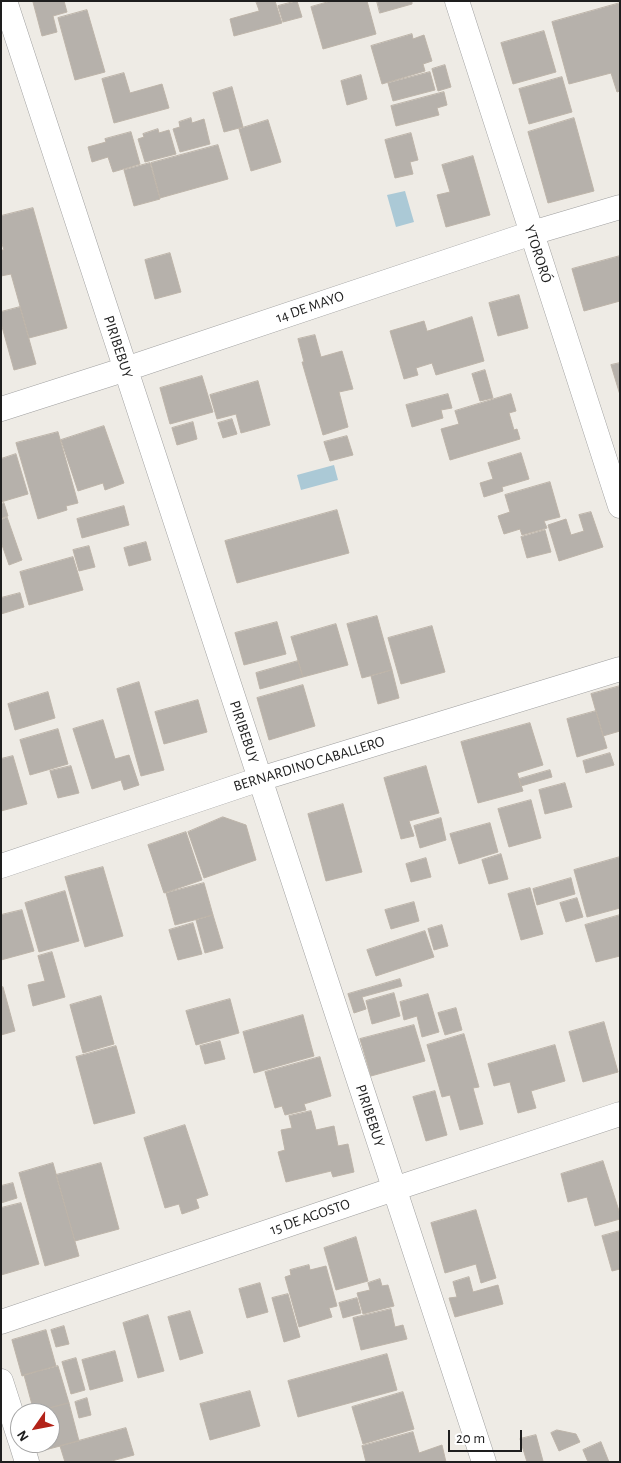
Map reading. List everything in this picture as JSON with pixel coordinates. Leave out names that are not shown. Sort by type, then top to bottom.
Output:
[{"type":"street","name":"PIRIBEBUY","points":[[5,1],[484,1462]]},
{"type":"street","name":"YTORORÓ","points":[[457,1],[620,506]]},
{"type":"street","name":"14 DE MAYO","points":[[1,409],[532,233],[620,207]]},
{"type":"street","name":"BERNARDINO CABALLERO","points":[[1,866],[260,779],[620,669]]},
{"type":"street","name":"15 DE AGOSTO","points":[[1,1322],[620,1114]]},
{"type":"street","points":[[1,1381],[10,1408]]},
{"type":"water","points":[[405,191],[414,222],[396,227],[387,195]]},
{"type":"water","points":[[334,465],[338,480],[301,490],[297,475]]},
{"type":"building","points":[[64,1],[67,12],[53,16],[57,32],[42,36],[33,2]]},
{"type":"building","points":[[256,1],[275,1],[282,23],[234,36],[230,19],[259,11]]},
{"type":"building","points":[[297,1],[302,17],[283,22],[278,6]]},
{"type":"building","points":[[331,1],[367,1],[376,34],[323,49],[311,7]]},
{"type":"building","points":[[377,1],[412,1],[412,4],[380,13]]},
{"type":"building","points":[[620,3],[620,91],[617,92],[611,73],[569,84],[552,22]]},
{"type":"building","points":[[87,10],[105,72],[75,80],[58,18]]},
{"type":"building","points":[[544,31],[556,72],[513,84],[501,43]]},
{"type":"building","points":[[412,34],[413,39],[424,35],[432,61],[423,64],[425,71],[382,84],[371,46]]},
{"type":"building","points":[[445,65],[451,87],[438,91],[432,69]]},
{"type":"building","points":[[430,72],[435,90],[393,101],[388,83]]},
{"type":"building","points":[[124,73],[130,93],[162,84],[169,108],[114,123],[102,79]]},
{"type":"building","points":[[361,75],[367,99],[347,105],[341,81]]},
{"type":"building","points":[[562,77],[572,112],[529,124],[519,89]]},
{"type":"building","points":[[232,87],[243,127],[224,132],[213,93]]},
{"type":"building","points":[[444,92],[447,105],[437,108],[439,115],[396,126],[391,106]]},
{"type":"building","points":[[191,118],[192,123],[204,119],[210,144],[180,152],[173,129],[180,127],[179,122]]},
{"type":"building","points":[[574,118],[594,191],[548,203],[528,132]]},
{"type":"building","points":[[268,120],[281,162],[251,171],[239,129]]},
{"type":"building","points":[[158,129],[159,133],[169,130],[176,154],[145,162],[138,139],[144,137],[143,134]]},
{"type":"building","points":[[131,132],[140,164],[113,172],[108,157],[92,162],[88,147],[106,142],[105,139]]},
{"type":"building","points":[[411,133],[418,160],[410,162],[413,174],[395,178],[385,140]]},
{"type":"building","points":[[218,145],[228,179],[160,198],[151,163]]},
{"type":"building","points":[[473,156],[490,215],[446,227],[437,195],[450,192],[442,165]]},
{"type":"building","points":[[150,163],[160,199],[134,206],[124,170]]},
{"type":"building","points":[[33,208],[67,328],[29,338],[11,274],[1,276],[1,250],[4,250],[1,241],[1,216]]},
{"type":"building","points":[[170,253],[181,292],[155,299],[145,260]]},
{"type":"building","points":[[620,256],[620,301],[584,311],[572,269]]},
{"type":"building","points":[[519,295],[528,328],[498,336],[489,303]]},
{"type":"building","points":[[20,307],[36,364],[14,370],[1,323],[1,312]]},
{"type":"building","points":[[472,317],[484,361],[436,375],[432,363],[416,368],[418,375],[404,379],[390,331],[424,321],[427,331]]},
{"type":"building","points":[[315,335],[321,357],[342,351],[353,389],[339,392],[348,427],[323,435],[302,362],[304,362],[298,339]]},
{"type":"building","points":[[620,363],[620,395],[611,365]]},
{"type":"building","points":[[485,370],[493,398],[480,401],[472,374]]},
{"type":"building","points":[[202,376],[213,412],[170,424],[160,388]]},
{"type":"building","points":[[258,381],[270,425],[241,433],[236,414],[217,419],[210,395]]},
{"type":"building","points":[[448,394],[452,408],[441,410],[443,418],[412,427],[406,405]]},
{"type":"building","points":[[511,394],[516,411],[509,413],[514,430],[517,429],[520,439],[450,460],[441,429],[459,424],[455,411]]},
{"type":"building","points":[[232,419],[237,434],[223,438],[218,423]]},
{"type":"building","points":[[193,422],[197,439],[177,445],[172,428]]},
{"type":"building","points":[[104,426],[124,483],[105,490],[103,483],[78,491],[61,440]]},
{"type":"building","points":[[58,432],[78,503],[66,506],[67,510],[38,519],[16,443]]},
{"type":"building","points":[[347,436],[353,455],[330,461],[324,442]]},
{"type":"building","points":[[521,453],[529,479],[502,487],[503,491],[484,497],[480,483],[493,479],[488,463]]},
{"type":"building","points":[[16,454],[28,494],[1,502],[1,459]]},
{"type":"building","points":[[550,482],[560,517],[544,521],[547,528],[522,535],[520,529],[504,534],[498,516],[510,512],[505,495]]},
{"type":"building","points":[[4,503],[8,516],[1,518],[1,504]]},
{"type":"building","points":[[124,506],[129,525],[82,538],[77,519]]},
{"type":"building","points":[[337,510],[349,553],[237,583],[225,541]]},
{"type":"building","points":[[591,512],[603,547],[559,561],[548,525],[566,519],[571,535],[584,531],[579,515]]},
{"type":"building","points":[[7,517],[22,560],[9,565],[1,542],[1,520]]},
{"type":"building","points":[[545,530],[551,552],[527,558],[521,537]]},
{"type":"building","points":[[146,542],[151,560],[129,566],[124,548]]},
{"type":"building","points":[[89,546],[95,567],[79,571],[73,550]]},
{"type":"building","points":[[73,557],[83,590],[29,605],[20,572]]},
{"type":"building","points":[[20,593],[24,607],[1,614],[1,598]]},
{"type":"building","points":[[377,616],[392,670],[362,678],[347,624]]},
{"type":"building","points":[[277,622],[286,654],[244,665],[235,633]]},
{"type":"building","points":[[336,624],[348,665],[303,677],[291,637]]},
{"type":"building","points":[[432,626],[445,672],[401,684],[388,638]]},
{"type":"building","points":[[298,661],[303,677],[260,689],[256,673]]},
{"type":"building","points":[[392,670],[399,698],[378,704],[371,676]]},
{"type":"building","points":[[139,682],[164,770],[141,776],[117,689]]},
{"type":"building","points":[[303,685],[315,726],[269,740],[257,698]]},
{"type":"building","points":[[620,686],[620,731],[603,736],[591,694]]},
{"type":"building","points":[[48,692],[55,718],[15,730],[8,704]]},
{"type":"building","points":[[198,700],[207,732],[164,744],[155,712]]},
{"type":"building","points":[[596,711],[607,748],[577,757],[567,719]]},
{"type":"building","points":[[103,720],[115,759],[129,755],[139,785],[124,790],[121,780],[92,789],[73,729]]},
{"type":"building","points":[[530,723],[543,765],[517,773],[523,791],[478,803],[461,742]]},
{"type":"building","points":[[58,729],[68,764],[30,775],[20,740]]},
{"type":"building","points":[[610,753],[614,765],[586,773],[583,761]]},
{"type":"building","points":[[13,756],[27,804],[1,811],[1,759]]},
{"type":"building","points":[[71,766],[79,793],[58,798],[50,771]]},
{"type":"building","points":[[426,766],[439,813],[409,821],[414,836],[401,839],[384,778]]},
{"type":"building","points":[[550,770],[552,777],[521,786],[519,779]]},
{"type":"building","points":[[565,783],[572,807],[545,814],[539,790]]},
{"type":"building","points":[[531,800],[541,838],[509,847],[498,809]]},
{"type":"building","points":[[343,804],[362,872],[326,881],[308,814]]},
{"type":"building","points":[[223,817],[246,825],[256,860],[204,878],[188,832]]},
{"type":"building","points":[[441,818],[446,840],[420,848],[414,826]]},
{"type":"building","points":[[490,823],[498,852],[459,864],[450,834]]},
{"type":"building","points":[[186,832],[202,880],[164,893],[148,845]]},
{"type":"building","points":[[501,854],[508,879],[489,884],[482,860]]},
{"type":"building","points":[[620,857],[620,908],[587,917],[574,870]]},
{"type":"building","points":[[426,858],[431,877],[411,882],[406,864]]},
{"type":"building","points":[[103,867],[123,936],[85,947],[65,877]]},
{"type":"building","points":[[571,878],[575,894],[537,905],[533,889]]},
{"type":"building","points":[[204,883],[213,915],[175,925],[166,893]]},
{"type":"building","points":[[530,888],[543,934],[521,940],[508,894]]},
{"type":"building","points":[[65,891],[79,941],[39,952],[25,903]]},
{"type":"building","points":[[577,898],[583,917],[566,922],[560,903]]},
{"type":"building","points":[[414,902],[419,921],[391,929],[385,910]]},
{"type":"building","points":[[22,910],[34,951],[1,960],[1,915]]},
{"type":"building","points":[[213,915],[223,948],[205,953],[196,920]]},
{"type":"building","points":[[620,915],[620,956],[596,962],[585,925]]},
{"type":"building","points":[[193,923],[202,954],[178,960],[169,930]]},
{"type":"building","points":[[442,925],[448,946],[434,950],[428,929]]},
{"type":"building","points":[[425,931],[434,957],[376,976],[367,950]]},
{"type":"building","points":[[52,952],[65,997],[33,1006],[28,985],[45,981],[38,956]]},
{"type":"building","points":[[400,979],[402,986],[362,997],[366,1009],[354,1013],[348,994]]},
{"type":"building","points":[[3,987],[15,1031],[1,1035],[1,988]]},
{"type":"building","points":[[394,993],[400,1016],[372,1024],[366,1001]]},
{"type":"building","points":[[428,994],[439,1032],[422,1037],[417,1016],[404,1020],[400,1002]]},
{"type":"building","points":[[101,996],[114,1044],[83,1053],[70,1005]]},
{"type":"building","points":[[230,999],[239,1033],[196,1045],[186,1011]]},
{"type":"building","points":[[456,1008],[462,1030],[445,1035],[438,1013]]},
{"type":"building","points":[[303,1015],[314,1056],[254,1073],[243,1032]]},
{"type":"building","points":[[604,1022],[618,1072],[583,1082],[569,1032]]},
{"type":"building","points":[[414,1025],[425,1061],[371,1076],[360,1039]]},
{"type":"building","points":[[464,1034],[479,1087],[473,1088],[483,1124],[460,1130],[450,1095],[442,1097],[427,1045]]},
{"type":"building","points":[[220,1041],[225,1059],[205,1064],[200,1046]]},
{"type":"building","points":[[555,1045],[565,1081],[531,1091],[536,1108],[518,1113],[510,1082],[494,1086],[488,1064]]},
{"type":"building","points":[[116,1046],[135,1113],[94,1124],[76,1057]]},
{"type":"building","points":[[320,1057],[331,1096],[304,1104],[306,1110],[285,1115],[282,1106],[275,1108],[265,1072]]},
{"type":"building","points":[[435,1091],[447,1135],[426,1141],[413,1097]]},
{"type":"building","points":[[311,1111],[316,1130],[334,1126],[338,1146],[348,1144],[354,1172],[333,1177],[331,1171],[286,1182],[278,1152],[285,1150],[281,1130],[292,1128],[289,1116]]},
{"type":"building","points":[[185,1125],[208,1195],[196,1199],[199,1208],[182,1214],[179,1204],[165,1208],[144,1138]]},
{"type":"building","points":[[603,1161],[620,1219],[595,1226],[587,1197],[568,1202],[561,1174]]},
{"type":"building","points":[[53,1163],[79,1256],[45,1266],[19,1173]]},
{"type":"building","points":[[101,1163],[119,1229],[75,1241],[56,1175]]},
{"type":"building","points":[[13,1183],[17,1198],[1,1203],[1,1186]]},
{"type":"building","points":[[21,1203],[39,1264],[1,1275],[1,1208]]},
{"type":"building","points":[[476,1210],[496,1278],[481,1283],[476,1264],[445,1273],[431,1223]]},
{"type":"building","points":[[620,1231],[620,1269],[612,1271],[602,1236]]},
{"type":"building","points":[[356,1237],[368,1281],[336,1290],[324,1248]]},
{"type":"building","points":[[309,1265],[310,1270],[326,1266],[337,1306],[329,1308],[332,1317],[299,1327],[285,1277],[291,1275],[290,1270]]},
{"type":"building","points":[[469,1277],[473,1292],[498,1285],[503,1304],[455,1317],[449,1298],[457,1297],[453,1282]]},
{"type":"building","points":[[380,1279],[382,1286],[388,1285],[394,1306],[363,1314],[357,1293],[370,1290],[368,1283]]},
{"type":"building","points":[[260,1283],[268,1312],[247,1318],[239,1289]]},
{"type":"building","points":[[288,1294],[300,1337],[284,1342],[272,1298]]},
{"type":"building","points":[[357,1298],[361,1313],[343,1318],[339,1303]]},
{"type":"building","points":[[391,1309],[395,1327],[403,1325],[407,1339],[361,1350],[353,1318]]},
{"type":"building","points":[[190,1311],[203,1353],[180,1360],[168,1317]]},
{"type":"building","points":[[148,1315],[164,1371],[138,1378],[123,1323]]},
{"type":"building","points":[[64,1326],[69,1344],[56,1347],[51,1330]]},
{"type":"building","points":[[46,1330],[56,1366],[22,1376],[12,1340]]},
{"type":"building","points":[[115,1351],[123,1381],[90,1390],[82,1360]]},
{"type":"building","points":[[387,1354],[397,1390],[298,1417],[288,1381]]},
{"type":"building","points":[[76,1358],[85,1390],[71,1394],[62,1362]]},
{"type":"building","points":[[58,1366],[69,1403],[60,1405],[60,1403],[32,1403],[24,1375]]},
{"type":"building","points":[[250,1391],[260,1426],[210,1440],[200,1404]]},
{"type":"building","points":[[403,1392],[414,1429],[363,1444],[352,1407]]},
{"type":"building","points":[[87,1398],[91,1415],[79,1418],[75,1402]]},
{"type":"building","points":[[69,1403],[79,1441],[60,1446],[60,1405]]},
{"type":"building","points":[[126,1428],[134,1455],[108,1462],[65,1462],[60,1446]]},
{"type":"building","points":[[557,1430],[576,1434],[580,1442],[559,1451],[551,1433]]},
{"type":"building","points":[[413,1432],[419,1453],[442,1445],[446,1462],[366,1462],[362,1446]]},
{"type":"building","points":[[536,1435],[543,1461],[527,1462],[520,1439]]},
{"type":"building","points":[[601,1442],[609,1462],[588,1462],[583,1450]]}]
